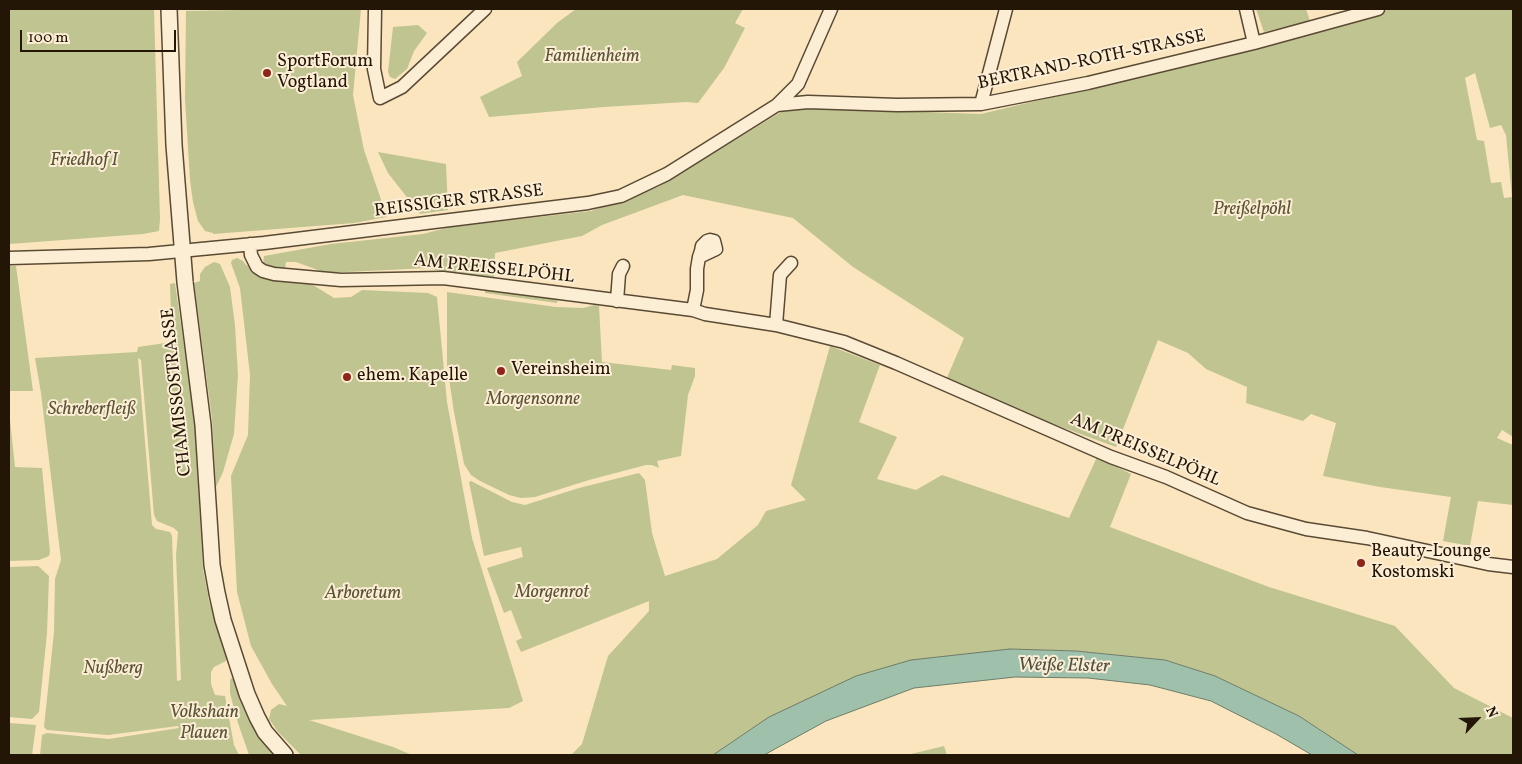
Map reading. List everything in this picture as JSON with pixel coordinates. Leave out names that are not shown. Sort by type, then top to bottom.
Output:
[{"type":"street","name":"CHAMISSOSTRASSE","points":[[168,9],[174,145],[185,282],[200,398],[212,565],[217,593],[236,661],[256,717],[285,755]]},
{"type":"street","points":[[375,9],[374,69],[380,98],[402,87],[485,9]]},
{"type":"street","name":"REISSIGER STRASSE","points":[[9,258],[149,254],[183,251],[558,207],[621,196],[673,170],[777,104],[798,84],[831,9]]},
{"type":"street","points":[[981,104],[1006,9]]},
{"type":"street","points":[[1246,9],[1254,43]]},
{"type":"street","name":"BERTRAND-ROTH-STRASSE","points":[[777,104],[808,102],[897,105],[981,104],[1088,83],[1254,43],[1371,10]]},
{"type":"street","name":"AM PREISSELPÖHL","points":[[250,244],[251,255],[257,267],[262,271],[274,274],[342,280],[443,278],[693,310],[705,314],[776,325],[844,342],[1111,457],[1166,477],[1247,513],[1306,529],[1367,538],[1488,564],[1513,567]]},
{"type":"street","points":[[693,310],[697,290],[696,269],[699,257]]},
{"type":"street","points":[[776,325],[780,275],[791,263]]},
{"type":"street","points":[[617,301],[619,274],[624,266]]},
{"type":"green space","name":"Friedhof I","points":[[9,9],[154,9],[159,231],[143,234],[9,244]]},
{"type":"green space","points":[[361,9],[353,95],[364,150],[387,217],[354,223],[213,234],[205,231],[198,221],[190,180],[185,99],[186,11]]},
{"type":"green space","name":"Familienheim","points":[[576,9],[743,9],[735,23],[745,28],[724,68],[698,103],[686,102],[604,107],[489,117],[480,97],[522,76],[517,62],[557,23]]},
{"type":"green space","points":[[1256,9],[1306,9],[1310,21],[1264,32]]},
{"type":"green space","name":"Preißelpöhl","points":[[1391,9],[1513,9],[1513,437],[1502,430],[1497,438],[1513,445],[1513,505],[1478,501],[1470,546],[1443,541],[1451,497],[1380,487],[1323,476],[1336,423],[1311,414],[1303,421],[1246,403],[1247,387],[1206,369],[1188,353],[1158,340],[1116,447],[1042,420],[946,380],[964,338],[853,267],[793,218],[683,195],[602,225],[582,236],[495,253],[494,277],[455,275],[428,268],[326,273],[296,262],[286,262],[285,269],[275,269],[263,263],[264,256],[331,244],[423,234],[450,227],[591,211],[658,187],[789,107],[981,114],[1253,49]],"holes":[[[1475,73],[1490,128],[1501,125],[1506,135],[1512,197],[1504,198],[1501,182],[1491,183],[1484,141],[1477,140],[1465,78]]]},
{"type":"green space","points":[[418,25],[427,33],[414,51],[407,69],[395,79],[390,77],[388,72],[393,27]]},
{"type":"green space","points":[[378,152],[446,164],[448,210],[420,214],[388,173]]},
{"type":"green space","name":"Arboretum","points":[[237,258],[246,265],[313,282],[313,285],[334,298],[351,297],[362,290],[428,293],[437,297],[447,402],[472,538],[523,701],[509,708],[309,720],[412,755],[301,755],[278,732],[269,719],[271,710],[279,704],[287,706],[272,684],[251,646],[237,592],[231,476],[248,435],[250,375],[240,288],[231,263],[232,260]]},
{"type":"green space","points":[[214,262],[220,264],[230,287],[235,325],[238,375],[234,434],[223,472],[216,487],[212,419],[194,283],[200,281],[200,274],[205,267]]},
{"type":"green space","points":[[9,266],[16,266],[33,391],[9,391]]},
{"type":"green space","points":[[175,283],[194,415],[203,569],[209,601],[226,654],[226,661],[214,667],[211,672],[211,684],[215,695],[225,696],[234,745],[239,755],[40,755],[42,735],[47,733],[109,739],[179,728],[178,726],[108,735],[47,730],[44,727],[54,632],[55,579],[61,560],[35,358],[137,352],[138,347],[172,342],[170,284]],"holes":[[[138,358],[141,360],[154,515],[157,521],[174,528],[178,532],[176,555],[181,680],[177,681],[172,536],[170,532],[156,529],[152,525]]]},
{"type":"green space","points":[[485,288],[558,298],[557,303],[485,293]]},
{"type":"green space","name":"Morgensonne","points":[[447,292],[556,307],[583,308],[599,306],[602,362],[671,370],[672,365],[695,368],[695,376],[688,395],[681,456],[657,461],[659,468],[646,465],[535,497],[521,498],[509,495],[471,475],[464,464],[447,365]]},
{"type":"green space","name":"Morgenrot","points":[[830,346],[880,365],[859,422],[897,437],[877,479],[916,490],[942,475],[1069,518],[1097,457],[1131,474],[1110,527],[1269,587],[1395,626],[1454,688],[1513,718],[1513,755],[1358,755],[1299,716],[1215,676],[1165,660],[1076,651],[1010,649],[769,717],[713,755],[571,755],[582,744],[608,656],[649,611],[649,601],[521,652],[516,641],[522,638],[511,610],[504,613],[487,568],[523,557],[521,547],[484,556],[469,482],[471,481],[512,502],[525,505],[579,488],[639,473],[645,480],[652,533],[665,576],[717,559],[758,525],[766,511],[806,500],[791,485]]},
{"type":"green space","points":[[9,411],[15,467],[42,468],[50,552],[49,556],[39,560],[9,561]]},
{"type":"green space","points":[[38,566],[49,576],[47,633],[39,712],[32,719],[9,717],[9,567]]},
{"type":"green space","points":[[231,678],[234,679],[277,755],[249,755],[230,693]]},
{"type":"green space","points":[[9,723],[36,725],[32,755],[9,755]]},
{"type":"green space","points":[[944,746],[947,755],[907,755]]},
{"type":"water","name":"Weiße Elster","points":[[1010,649],[1076,651],[1165,660],[1215,676],[1299,716],[1358,755],[1312,755],[1276,734],[1211,701],[1150,685],[1088,678],[1015,677],[914,688],[826,721],[764,755],[713,755],[769,717],[856,676],[911,660]]},
{"type":"place","name":"SportForum Vogtland","points":[[267,73]]},
{"type":"place","name":"Vereinsheim","points":[[501,371]]},
{"type":"place","name":"ehem. Kapelle","points":[[347,377]]},
{"type":"place","name":"Beauty-Lounge Kostomski","points":[[1361,563]]},
{"type":"park label","name":"Schreberfleiß","points":[[92,411]]},
{"type":"park label","name":"Nußberg","points":[[113,670]]},
{"type":"park label","name":"Volkshain Plauen","points":[[204,724]]}]
